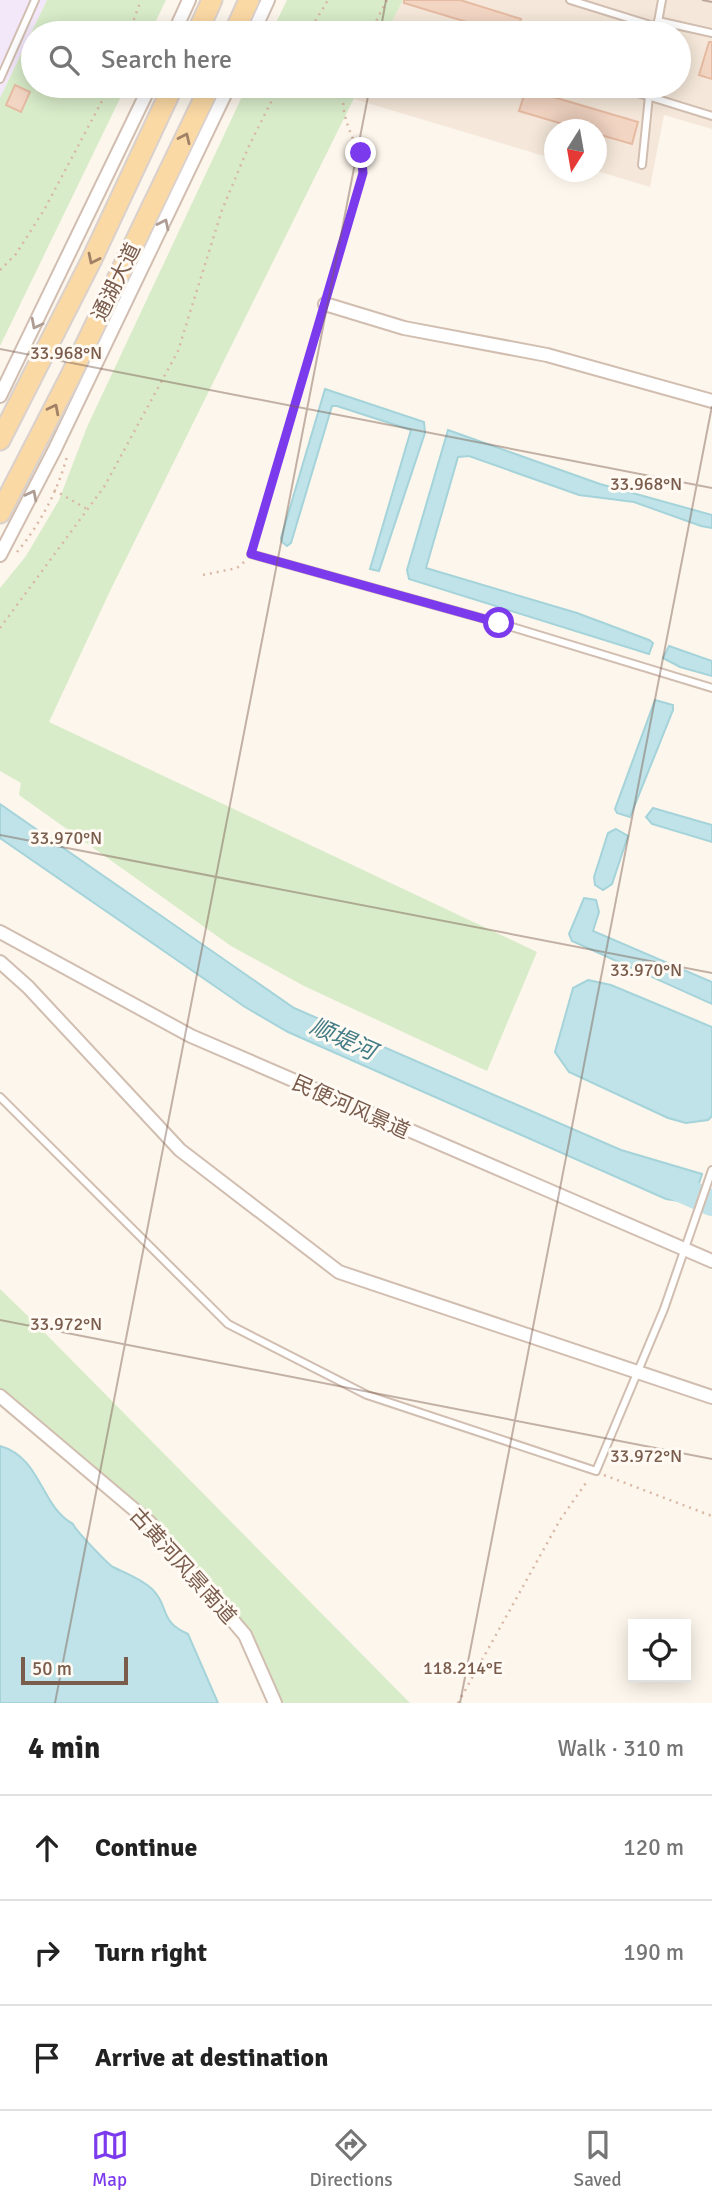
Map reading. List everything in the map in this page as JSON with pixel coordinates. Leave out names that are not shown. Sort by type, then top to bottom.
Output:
[{"type":"main road","points":[[239,21],[249,0]]},
{"type":"main road","name":"通湖大道","points":[[0,440],[93,259],[167,98]]},
{"type":"main road","name":"通湖大道","points":[[0,513],[71,375],[204,98]]},
{"type":"street","points":[[179,21],[188,0]]},
{"type":"street","points":[[258,21],[268,0]]},
{"type":"street","points":[[0,396],[144,98]]},
{"type":"street","points":[[0,555],[54,451],[223,98]]},
{"type":"street","points":[[325,304],[404,328],[547,355],[712,401]]},
{"type":"street","name":"民便河风景道","points":[[0,932],[191,1036],[686,1245],[712,1261]]},
{"type":"street","points":[[0,962],[28,987],[180,1150],[339,1272],[712,1397]]},
{"type":"street","name":"古黄河风景南道","points":[[0,1396],[149,1522],[244,1635],[275,1703]]},
{"type":"lane","points":[[26,21],[35,0]]},
{"type":"lane","points":[[570,0],[638,21]]},
{"type":"lane","points":[[658,21],[662,0]]},
{"type":"lane","points":[[691,31],[712,33]]},
{"type":"lane","points":[[0,79],[21,32]]},
{"type":"lane","points":[[642,165],[649,98]]},
{"type":"lane","points":[[655,98],[712,116]]},
{"type":"lane","points":[[251,554],[499,623],[712,688]]},
{"type":"lane","points":[[0,1097],[228,1324],[368,1395],[596,1471],[639,1373],[712,1170]]},
{"type":"path","points":[[133,21],[141,0]]},
{"type":"path","points":[[315,21],[328,0]]},
{"type":"path","points":[[376,21],[387,0]]},
{"type":"path","points":[[0,271],[16,254],[44,210],[104,98]]},
{"type":"path","points":[[0,628],[122,457],[178,351],[222,211],[248,148],[273,98]]},
{"type":"path","points":[[203,575],[237,568],[251,554],[325,304],[363,173],[361,153],[342,108],[344,98]]},
{"type":"path","points":[[54,490],[87,509]]},
{"type":"path","points":[[458,1703],[560,1520],[596,1471],[614,1481],[712,1517]]},
{"type":"shaded area","points":[[0,0],[47,0],[37,21],[21,21],[21,54],[0,98]]},
{"type":"shaded area","points":[[403,0],[712,0],[712,129],[664,115],[650,187],[607,174],[607,119],[544,119],[544,156],[354,99],[691,98],[691,21],[392,21]]},
{"type":"green space","points":[[47,0],[166,0],[156,21],[37,21]]},
{"type":"green space","points":[[287,0],[403,0],[392,21],[277,21]]},
{"type":"green space","points":[[21,54],[21,98],[120,98],[0,346],[0,98]]},
{"type":"green space","points":[[241,98],[354,98],[110,591],[49,722],[537,952],[487,1071],[304,986],[231,946],[19,795],[21,783],[0,771],[0,588],[26,556],[59,500],[87,427]]},
{"type":"green space","points":[[0,1289],[410,1703],[282,1703],[258,1655],[229,1610],[161,1529],[83,1457],[0,1390]]},
{"type":"water","points":[[325,389],[424,422],[425,433],[379,571],[370,569],[411,430],[337,406],[332,406],[291,543],[287,546],[282,542]]},
{"type":"water","points":[[448,430],[600,484],[712,515],[712,528],[701,526],[634,502],[579,495],[469,456],[458,457],[426,568],[577,613],[649,640],[653,643],[649,654],[409,579],[407,570]]},
{"type":"water","points":[[669,646],[712,661],[712,676],[680,667],[663,658]]},
{"type":"water","points":[[655,700],[673,705],[673,710],[630,817],[617,813],[615,809]]},
{"type":"water","points":[[0,804],[294,1008],[621,1150],[702,1174],[693,1203],[666,1199],[288,1032],[245,1007],[0,838]]},
{"type":"water","points":[[653,808],[712,825],[712,842],[652,824],[646,817]]},
{"type":"water","points":[[616,829],[628,836],[612,884],[603,890],[595,885],[594,877],[608,833]]},
{"type":"water","points":[[584,898],[596,900],[599,912],[593,931],[712,982],[712,1004],[572,941],[569,934]]},
{"type":"water","points":[[588,980],[611,985],[712,1027],[712,1116],[708,1120],[686,1123],[668,1118],[569,1072],[555,1052],[573,988]]},
{"type":"water","points":[[0,1446],[14,1452],[24,1461],[62,1516],[73,1524],[105,1560],[152,1589],[172,1624],[188,1634],[218,1703],[0,1703]]},
{"type":"building","points":[[404,0],[460,0],[521,19],[463,21],[404,3]]},
{"type":"building","points":[[709,42],[712,42],[712,79],[699,75]]},
{"type":"building","points":[[15,85],[21,88],[21,98],[27,98],[21,112],[6,105]]},
{"type":"building","points":[[523,98],[557,98],[638,122],[632,144],[607,137],[607,119],[546,119],[519,111]]},
{"type":"waterway","name":"顺堤河","points":[[662,1181],[712,1203]]},
{"type":"route","points":[[361,153],[363,173],[251,554],[499,623]]}]
